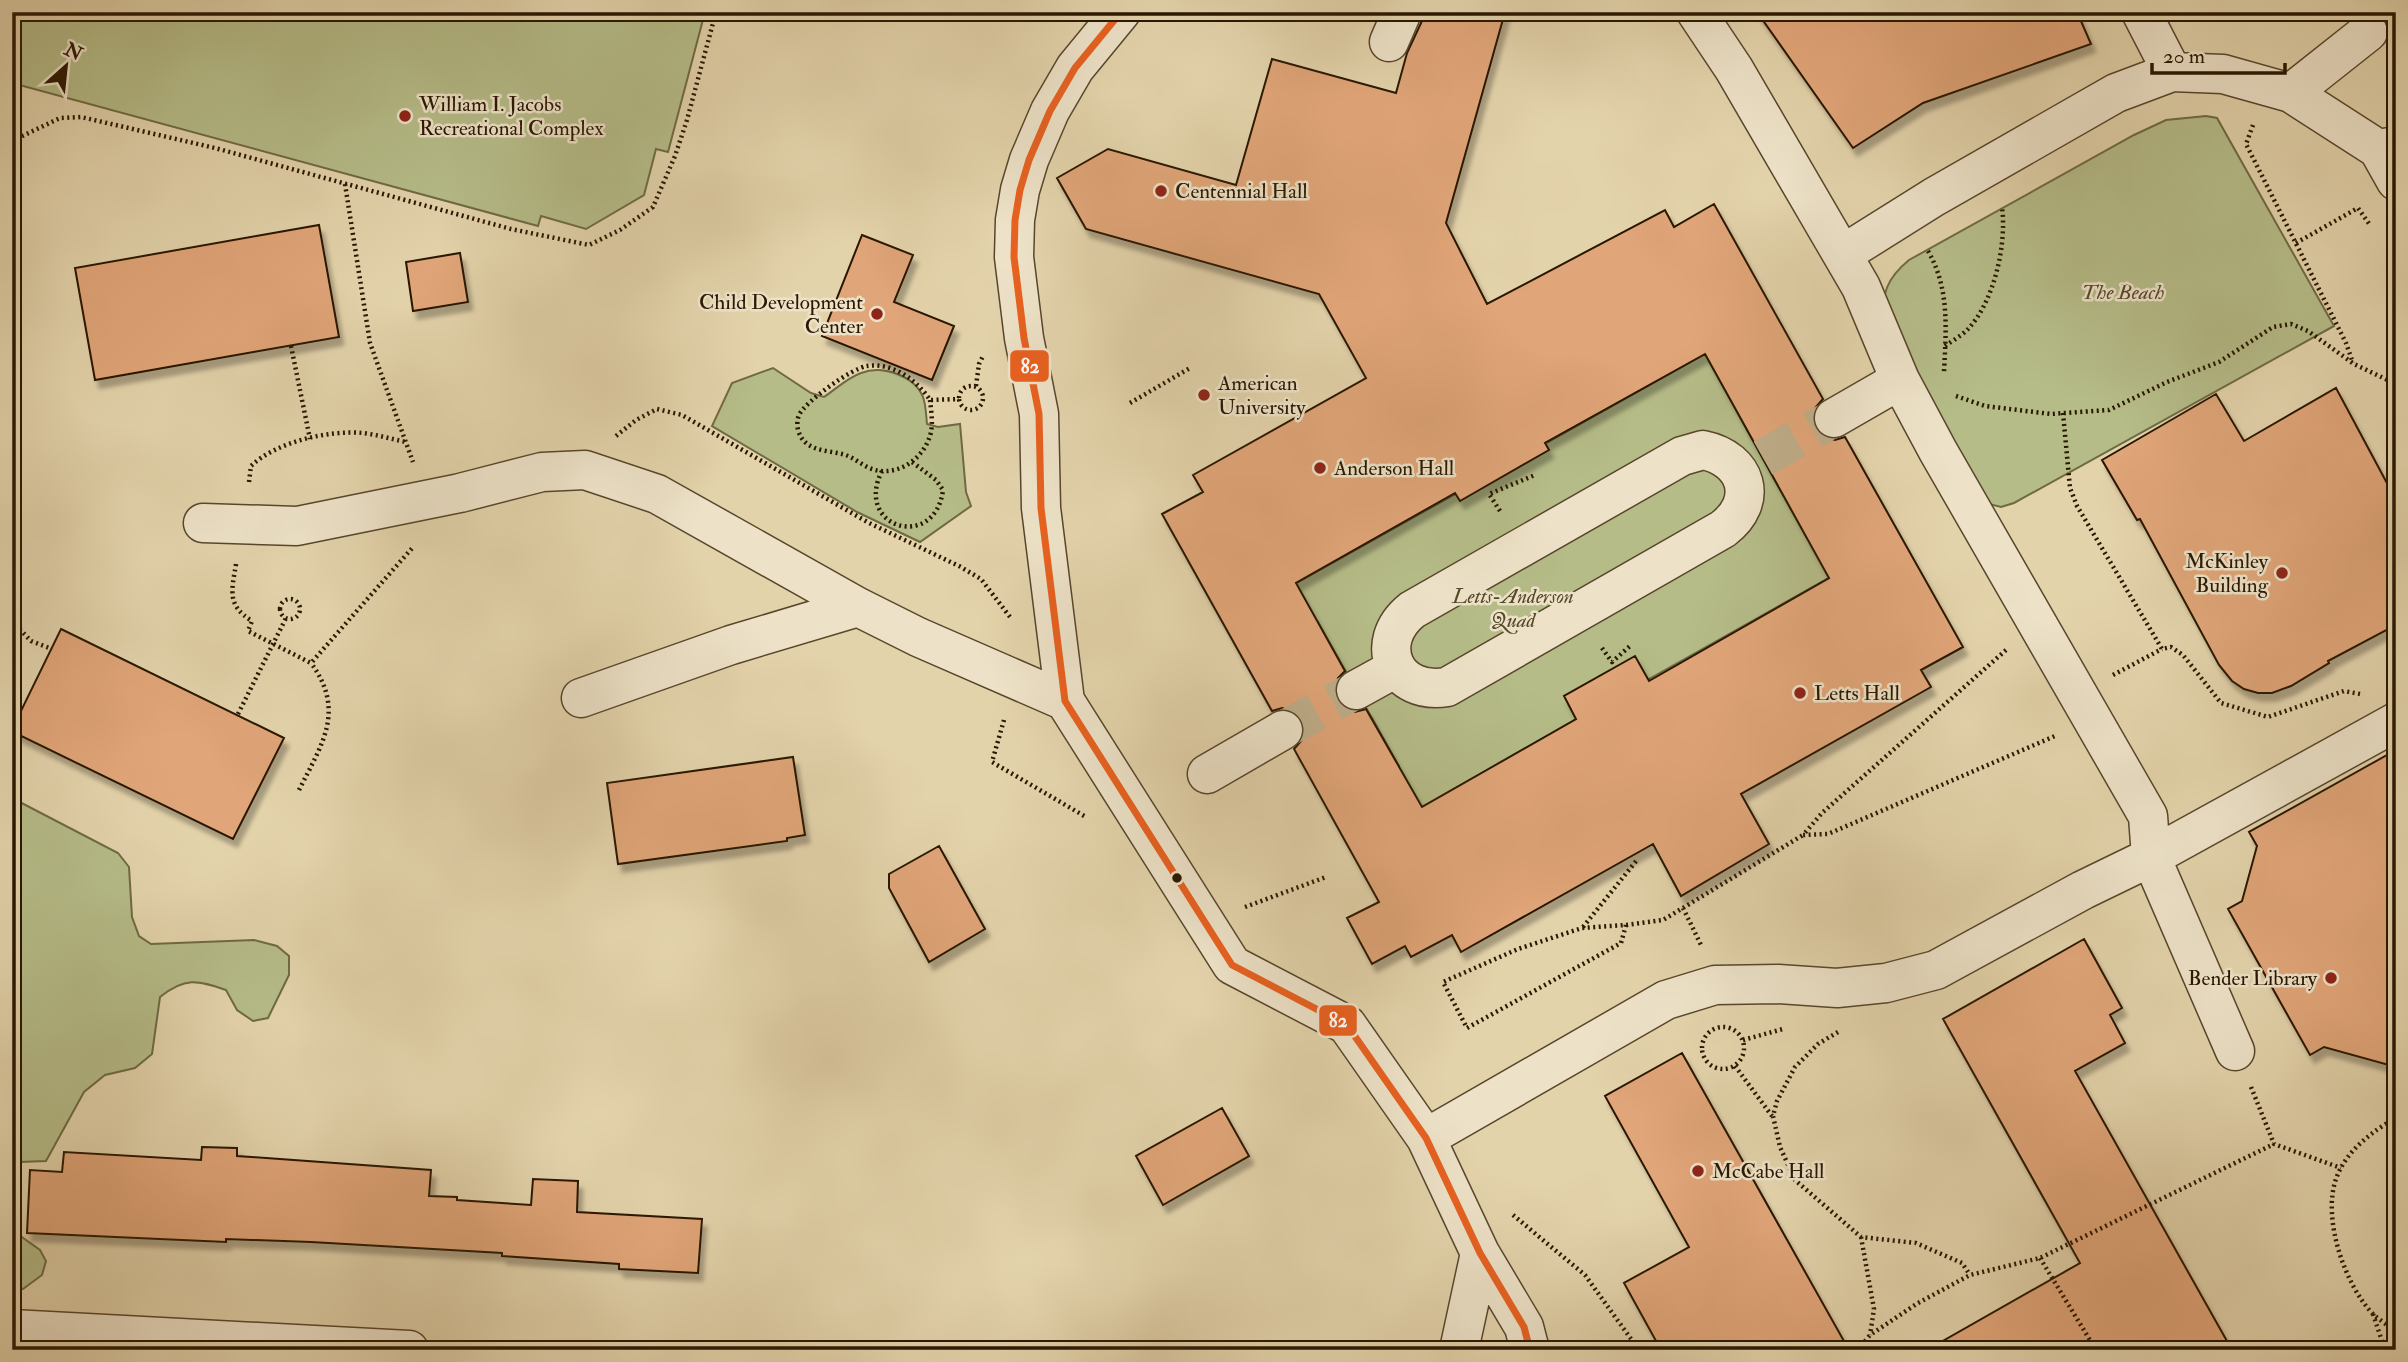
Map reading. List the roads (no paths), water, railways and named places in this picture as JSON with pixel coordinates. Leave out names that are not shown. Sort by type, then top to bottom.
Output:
[{"type":"street","points":[[1121,12],[1075,68],[1050,111],[1029,160],[1015,220],[1014,257],[1039,414],[1041,508],[1065,701],[1232,965],[1347,1025],[1426,1138],[1480,1253],[1524,1328],[1530,1350]]},
{"type":"street","points":[[1696,12],[1734,69],[1861,286],[1900,380],[1938,451],[2148,816],[2151,857],[2235,1051]]},
{"type":"street","points":[[2141,12],[2172,72]]},
{"type":"street","points":[[2291,93],[2368,32]]},
{"type":"street","points":[[1843,254],[1905,214],[2116,93],[2172,72],[2223,74],[2291,93],[2390,159]]},
{"type":"street","points":[[1834,418],[1900,380]]},
{"type":"street","points":[[1703,450],[1751,465],[1744,484],[1744,497],[1733,521],[1477,670],[1447,687],[1433,689],[1418,687],[1406,680],[1396,668],[1391,642],[1394,630],[1401,619],[1412,610],[1688,452],[1703,450]]},
{"type":"street","points":[[203,523],[297,526],[460,493],[542,472],[584,470],[657,494],[858,607],[918,637],[1065,701]]},
{"type":"street","points":[[581,698],[731,645],[858,607]]},
{"type":"street","points":[[1356,690],[1396,668]]},
{"type":"street","points":[[1426,1138],[1666,1000],[1715,985],[1778,984],[1838,988],[1886,984],[1936,970],[2083,890],[2151,857],[2391,725]]},
{"type":"street","points":[[1207,774],[1283,730]]},
{"type":"street","points":[[1459,1350],[1480,1253]]},
{"type":"street","points":[[12,1329],[409,1350]]},
{"type":"tunnel","points":[[2368,32],[2396,16]]},
{"type":"tunnel","points":[[1763,458],[1834,418]]},
{"type":"tunnel","points":[[1283,730],[1356,690]]},
{"type":"place","name":"William I. Jacobs Recreational Complex","points":[[405,116]]},
{"type":"place","name":"Centennial Hall","points":[[1161,191]]},
{"type":"place","name":"Child Development Center","points":[[877,314]]},
{"type":"place","name":"American University","points":[[1204,395]]},
{"type":"place","name":"Anderson Hall","points":[[1320,468]]},
{"type":"place","name":"McKinley Building","points":[[2282,573]]},
{"type":"place","name":"Letts Hall","points":[[1800,693]]},
{"type":"place","name":"Bender Library","points":[[2331,978]]},
{"type":"place","name":"McCabe Hall","points":[[1698,1171]]},
{"type":"park label","name":"The Beach","points":[[2123,292]]},
{"type":"park label","name":"Letts-Anderson Quad","points":[[1513,608]]}]
